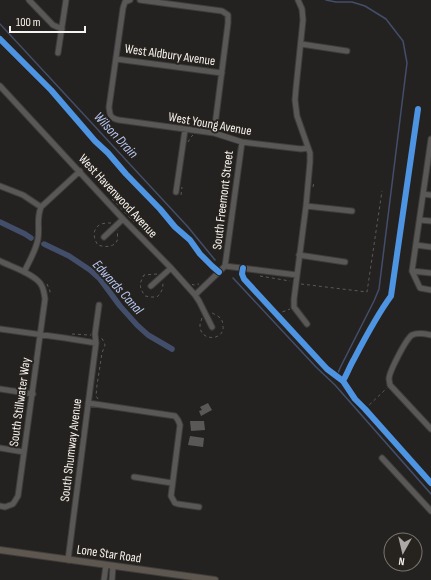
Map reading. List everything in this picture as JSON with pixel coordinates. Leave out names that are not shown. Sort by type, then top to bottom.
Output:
[{"type":"main road","name":"Lone Star Road","points":[[0,550],[215,580]]},
{"type":"street","points":[[29,0],[53,25],[62,29]]},
{"type":"street","points":[[58,53],[66,0]]},
{"type":"street","points":[[140,0],[178,3],[222,11],[228,15],[214,133]]},
{"type":"street","points":[[298,0],[302,9],[303,20],[295,100],[297,116],[310,154],[310,162],[294,307],[307,324]]},
{"type":"street","points":[[116,59],[123,8],[128,1]]},
{"type":"street","points":[[301,44],[347,51]]},
{"type":"street","name":"West Aldbury Avenue","points":[[116,59],[222,73]]},
{"type":"street","name":"West Young Avenue","points":[[116,59],[109,107],[110,115],[113,118],[185,130],[214,133],[242,142],[301,149],[308,148]]},
{"type":"street","name":"West Havenwood Avenue","points":[[0,86],[195,295],[212,327]]},
{"type":"street","points":[[179,194],[185,130]]},
{"type":"street","points":[[431,139],[429,169],[423,194],[412,271],[420,288],[431,290]]},
{"type":"street","name":"South Freemont Street","points":[[195,295],[226,266],[242,142]]},
{"type":"street","points":[[24,272],[38,237],[38,214],[41,207],[80,171]]},
{"type":"street","points":[[0,186],[23,195],[41,207]]},
{"type":"street","points":[[423,194],[431,195]]},
{"type":"street","points":[[306,206],[352,211]]},
{"type":"street","points":[[104,237],[124,219]]},
{"type":"street","points":[[420,220],[431,221]]},
{"type":"street","points":[[416,245],[431,247]]},
{"type":"street","points":[[299,255],[345,262]]},
{"type":"street","points":[[0,261],[35,278],[40,284],[45,286]]},
{"type":"street","points":[[226,266],[297,275]]},
{"type":"street","points":[[151,286],[171,268]]},
{"type":"street","points":[[412,271],[431,273]]},
{"type":"street","name":"South Stillwater Way","points":[[0,506],[5,507],[13,504],[18,496],[41,335],[45,286]]},
{"type":"street","name":"South Shumway Avenue","points":[[68,560],[96,343],[95,334],[99,305]]},
{"type":"street","points":[[0,329],[96,343]]},
{"type":"street","points":[[431,335],[412,335],[406,342],[391,370],[389,379],[390,385],[431,430]]},
{"type":"street","points":[[0,389],[33,394]]},
{"type":"street","points":[[88,403],[175,416],[180,425],[172,482],[172,500],[178,504],[199,507]]},
{"type":"street","points":[[0,448],[24,452]]},
{"type":"street","points":[[382,458],[431,512]]},
{"type":"street","points":[[134,477],[172,482]]},
{"type":"street","points":[[104,580],[106,566]]},
{"type":"street","points":[[112,580],[113,566]]},
{"type":"path","points":[[188,142],[194,135]]},
{"type":"path","points":[[179,194],[182,188]]},
{"type":"path","points":[[301,284],[367,292],[382,191]]},
{"type":"path","points":[[112,199],[133,221]]},
{"type":"path","points":[[114,221],[97,226],[94,232],[94,237],[98,245],[106,247],[112,246],[117,241],[118,230],[120,228]]},
{"type":"path","points":[[159,273],[144,275],[140,288],[145,296],[157,297],[163,288],[163,280]]},
{"type":"path","points":[[238,273],[247,274]]},
{"type":"path","points":[[258,276],[291,281]]},
{"type":"path","points":[[189,281],[193,285],[200,284]]},
{"type":"path","points":[[45,286],[50,291],[50,296]]},
{"type":"path","points":[[277,314],[294,307]]},
{"type":"path","points":[[202,316],[200,325],[204,335],[207,337],[219,336],[224,330],[222,321],[210,311]]},
{"type":"path","points":[[71,334],[95,334],[102,338],[105,345],[102,353],[97,385],[96,396],[98,399]]},
{"type":"path","points":[[365,409],[390,385]]},
{"type":"building","points":[[208,403],[212,410],[201,416],[199,411],[202,410],[200,407]]},
{"type":"building","points":[[190,421],[204,421],[205,430],[191,431]]},
{"type":"building","points":[[190,436],[204,438],[203,447],[188,445]]},
{"type":"waterway","points":[[326,0],[336,2],[352,2],[365,6],[386,19],[403,41],[407,63],[379,289],[338,373]]},
{"type":"waterway","name":"Wilson Drain","points":[[0,24],[188,227],[215,260]]},
{"type":"waterway","name":"Edwards Canal","points":[[0,222],[31,238]]},
{"type":"waterway","name":"Edwards Canal","points":[[44,244],[69,256],[90,270],[100,279],[120,306],[137,325],[148,335],[172,349]]},
{"type":"waterway","name":"Wilson Drain","points":[[233,278],[316,367],[335,385],[431,494]]},
{"type":"cycle path","points":[[0,39],[51,90],[95,141],[108,153],[175,227],[190,240],[200,254],[219,272]]},
{"type":"cycle path","points":[[343,381],[371,327],[391,296],[418,109]]},
{"type":"cycle path","points":[[243,268],[242,274],[244,279],[327,369],[343,381],[355,399],[431,483]]}]
